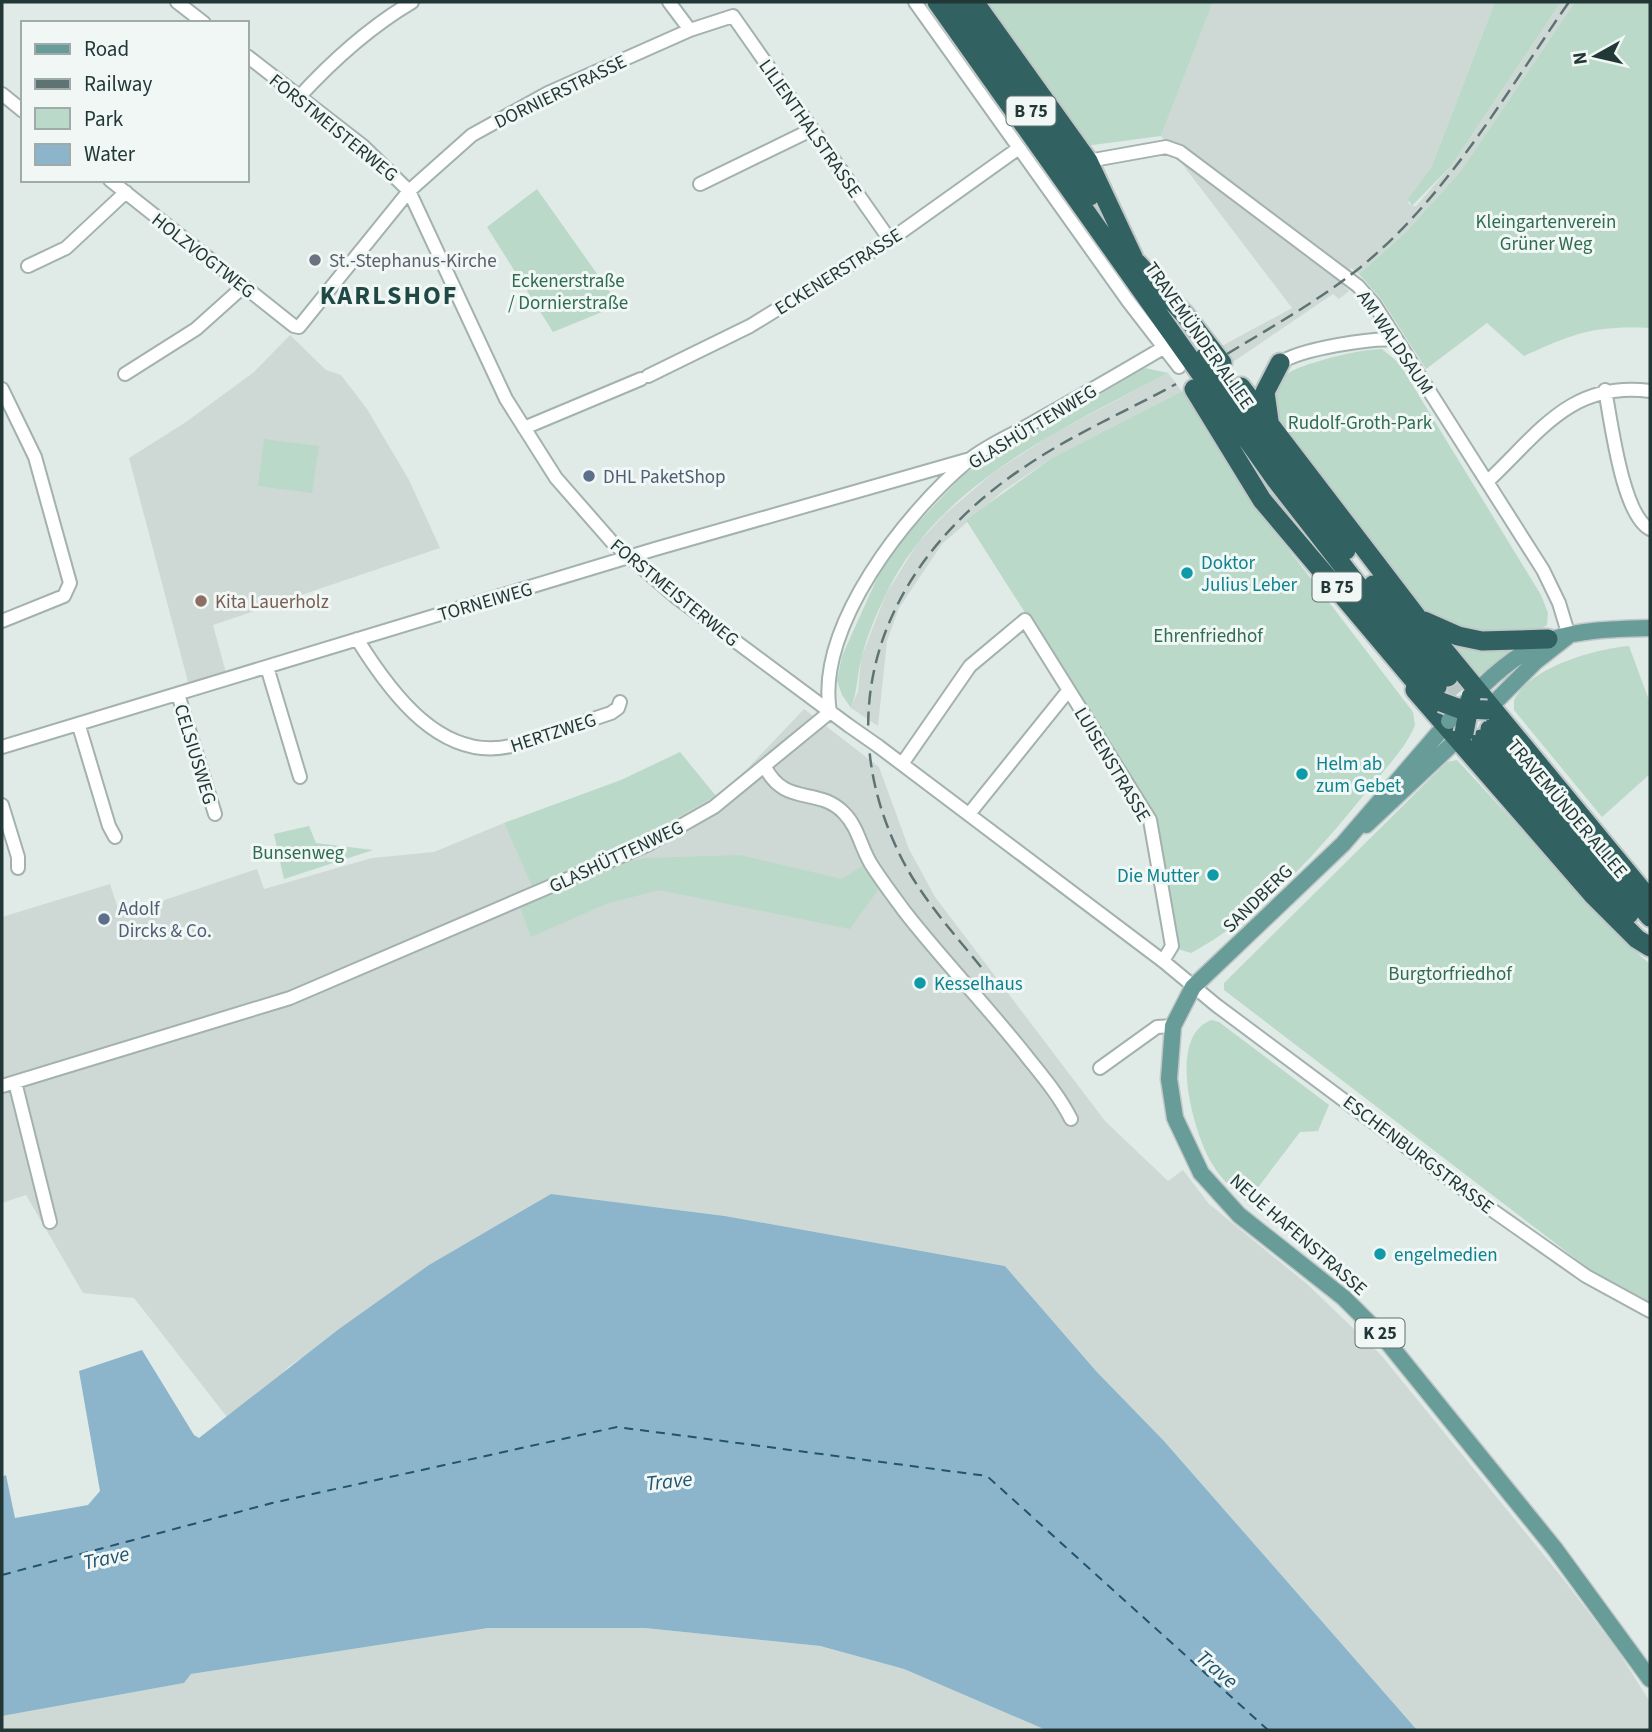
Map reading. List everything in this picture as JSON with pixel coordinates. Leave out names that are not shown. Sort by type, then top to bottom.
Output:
[{"type":"highway","name":"TRAVEMÜNDER ALLEE","points":[[936,2],[1218,401],[1611,894],[1650,936]]},
{"type":"highway","name":"TRAVEMÜNDER ALLEE","points":[[953,2],[1296,485],[1467,711],[1650,918]]},
{"type":"highway","points":[[968,2],[981,10],[1088,161],[1135,260]]},
{"type":"highway","name":"B 75","points":[[1135,260],[1185,315],[1417,617],[1438,628],[1482,641],[1548,639]]},
{"type":"highway","points":[[1272,429],[1266,409],[1265,392],[1280,363]]},
{"type":"highway","points":[[1179,367],[1244,473],[1283,525]]},
{"type":"highway","name":"B 75","points":[[1218,401],[1283,525],[1419,686],[1467,711]]},
{"type":"highway","points":[[1417,617],[1467,711],[1592,895],[1637,939],[1650,947]]},
{"type":"highway","points":[[1467,711],[1650,900]]},
{"type":"main road","name":"B 75","points":[[1548,639],[1596,631],[1650,628]]},
{"type":"main road","name":"B 75","points":[[1467,711],[1569,636]]},
{"type":"main road","points":[[1467,711],[1515,658],[1548,639]]},
{"type":"main road","name":"SANDBERG","points":[[1193,986],[1348,838],[1376,802],[1467,711]]},
{"type":"main road","name":"NEUE HAFENSTRASSE","points":[[1193,986],[1172,1026],[1169,1079],[1172,1104],[1186,1147],[1201,1173],[1239,1215],[1345,1298],[1385,1339],[1587,1590],[1650,1679]]},
{"type":"street","points":[[177,2],[201,21]]},
{"type":"street","points":[[299,97],[331,61],[380,21],[412,2]]},
{"type":"street","points":[[669,2],[691,30]]},
{"type":"street","name":"TRAVEMÜNDER ALLEE","points":[[915,2],[1179,367]]},
{"type":"street","name":"DORNIERSTRASSE","points":[[299,327],[409,191],[472,135],[548,93],[691,30],[733,16]]},
{"type":"street","name":"LILIENTHALSTRASSE","points":[[733,16],[890,240]]},
{"type":"street","name":"FORSTMEISTERWEG","points":[[248,57],[363,146],[409,191],[491,368],[524,428],[564,488],[628,557],[830,712]]},
{"type":"street","points":[[2,94],[21,109]]},
{"type":"street","points":[[700,184],[811,130]]},
{"type":"street","name":"AM WALDSAUM","points":[[1088,161],[1166,147],[1180,152],[1358,286],[1397,340],[1543,570],[1559,604],[1569,636]]},
{"type":"street","name":"ECKENERSTRASSE","points":[[524,428],[644,377],[750,326],[890,240],[1019,148]]},
{"type":"street","name":"HOLZVOGTWEG","points":[[113,182],[294,326],[299,327]]},
{"type":"street","points":[[28,266],[66,248],[126,192]]},
{"type":"street","points":[[125,374],[196,329],[244,286]]},
{"type":"street","points":[[1280,363],[1360,341],[1381,338],[1397,340]]},
{"type":"street","name":"GLASHÜTTENWEG","points":[[2,1086],[254,1011],[319,986],[647,845],[714,807],[830,712],[826,688],[843,628],[877,560],[909,520],[970,459],[1163,348]]},
{"type":"street","points":[[2,389],[35,457],[70,583],[64,596],[2,621]]},
{"type":"street","points":[[1488,481],[1569,406],[1585,396],[1605,390],[1650,391]]},
{"type":"street","points":[[1605,390],[1626,487],[1648,528]]},
{"type":"street","name":"TORNEIWEG","points":[[2,747],[79,726],[628,557],[970,459]]},
{"type":"street","name":"LUISENSTRASSE","points":[[902,764],[970,666],[1025,620],[1150,820],[1171,946],[1163,961]]},
{"type":"street","name":"HERTZWEG","points":[[358,639],[382,678],[408,708],[434,729],[472,747],[490,749],[514,745],[611,713],[618,708],[620,702]]},
{"type":"street","points":[[267,667],[300,777]]},
{"type":"street","name":"LUISENSTRASSE","points":[[969,814],[1068,691]]},
{"type":"street","name":"CELSIUSWEG","points":[[178,694],[215,814]]},
{"type":"street","points":[[830,712],[969,814],[1193,986]]},
{"type":"street","points":[[79,726],[108,826],[115,837]]},
{"type":"street","points":[[765,767],[776,785],[789,792],[824,801],[847,816],[870,863],[906,913],[1001,1023],[1063,1103],[1071,1119]]},
{"type":"street","points":[[2,805],[18,857],[18,868]]},
{"type":"street","name":"ESCHENBURGSTRASSE","points":[[1193,986],[1586,1276],[1650,1311]]},
{"type":"street","points":[[1101,1068],[1157,1027],[1172,1026]]},
{"type":"street","points":[[15,1082],[50,1222]]},
{"type":"shaded area","points":[[1213,2],[1495,2],[1431,168],[1408,203],[1416,206],[1451,166],[1561,2],[1575,2],[1460,172],[1406,232],[1359,274],[1351,268],[1337,279],[1349,291],[1339,299],[1333,294],[1233,362],[1220,347],[1292,308],[1161,136]]},
{"type":"shaded area","points":[[290,335],[326,370],[341,375],[367,409],[409,480],[440,548],[213,625],[226,673],[188,682],[129,458],[186,422],[254,372]]},
{"type":"shaded area","points":[[1168,373],[1182,391],[1052,458],[1003,491],[942,544],[899,608],[887,641],[878,726],[851,708],[858,691],[861,658],[886,594],[917,544],[945,514],[993,473],[1051,435]]},
{"type":"shaded area","points":[[804,709],[879,767],[909,849],[935,897],[1105,1121],[1168,1181],[1183,1170],[1209,1204],[1307,1284],[1381,1355],[1564,1580],[1618,1651],[1650,1702],[1650,1730],[1417,1730],[1164,1441],[1096,1371],[1005,1266],[725,1216],[551,1194],[288,1367],[275,1382],[227,1417],[134,1298],[83,1293],[26,1195],[2,1203],[2,917],[110,884],[120,915],[257,869],[264,889],[372,858],[434,852],[504,823],[533,886],[642,837],[716,796],[746,770]]},
{"type":"shaded area","points":[[488,1628],[645,1628],[819,1646],[904,1669],[1046,1730],[2,1730],[2,1716],[184,1683],[191,1674]]},
{"type":"green space","points":[[982,2],[1213,2],[1161,136],[1085,146]]},
{"type":"green space","points":[[1495,2],[1561,2],[1451,166],[1412,206],[1408,199],[1431,168]]},
{"type":"green space","name":"Kleingartenverein Grüner Weg","points":[[1575,2],[1650,2],[1650,328],[1614,328],[1585,332],[1524,356],[1487,323],[1426,369],[1381,299],[1359,274],[1406,232],[1460,172]]},
{"type":"green space","name":"Eckenerstraße / Dornierstraße","points":[[537,189],[619,305],[553,332],[487,227]]},
{"type":"green space","name":"Rudolf-Groth-Park","points":[[1382,349],[1399,363],[1541,595],[1548,613],[1547,625],[1536,632],[1478,636],[1426,614],[1281,422],[1275,396],[1277,386],[1289,373],[1338,356]]},
{"type":"green space","points":[[1145,368],[1168,373],[1087,415],[1007,463],[970,490],[937,521],[908,556],[885,596],[864,648],[851,708],[837,681],[842,656],[883,565],[905,536],[964,474]]},
{"type":"green space","name":"Ehrenfriedhof","points":[[1182,391],[1256,507],[1413,712],[1415,725],[1407,741],[1389,764],[1332,833],[1290,878],[1243,919],[1191,953],[1175,948],[1155,817],[966,520],[1052,458]]},
{"type":"green space","points":[[264,439],[319,446],[312,493],[258,486]]},
{"type":"green space","points":[[1443,636],[1516,648],[1478,676]]},
{"type":"green space","points":[[1629,646],[1650,703],[1650,774],[1602,817],[1514,710],[1514,700],[1522,688],[1548,669],[1599,651]]},
{"type":"green space","points":[[680,752],[716,796],[642,837],[532,886],[504,823],[621,780]]},
{"type":"green space","name":"Burgtorfriedhof","points":[[1457,760],[1627,944],[1650,964],[1650,1302],[1589,1269],[1224,990],[1224,983],[1447,762]]},
{"type":"green space","name":"Bunsenweg","points":[[309,826],[316,843],[373,850],[284,879],[274,834]]},
{"type":"green space","points":[[740,855],[842,879],[864,865],[878,890],[850,929],[659,890],[606,904],[531,937],[520,907],[619,864],[645,858]]},
{"type":"green space","points":[[1212,1020],[1219,1022],[1329,1105],[1318,1131],[1300,1132],[1247,1202],[1227,1184],[1211,1162],[1191,1107],[1187,1063],[1190,1044],[1198,1029]]},
{"type":"water","name":"Trave","points":[[551,1194],[725,1216],[1005,1266],[1096,1371],[1164,1441],[1417,1730],[1046,1730],[904,1669],[820,1646],[645,1628],[488,1628],[191,1674],[184,1683],[2,1716],[2,1477],[6,1475],[15,1518],[88,1505],[100,1491],[79,1371],[142,1350],[194,1435],[199,1438],[339,1329],[429,1265]]},
{"type":"ferry route","points":[[2,1575],[272,1503],[617,1427],[987,1476],[1268,1730]]},
{"type":"tunnel","points":[[1448,677],[1490,729]]},
{"type":"railway","points":[[1227,354],[1330,290],[1393,238],[1449,175],[1569,2]]},
{"type":"railway","points":[[981,967],[915,882],[898,851],[877,795],[869,740],[871,687],[884,636],[906,588],[938,544],[977,504],[1041,456],[1176,384]]},
{"type":"place","name":"St.-Stephanus-Kirche","points":[[315,260]]},
{"type":"place","name":"DHL PaketShop","points":[[589,476]]},
{"type":"place","name":"Doktor Julius Leber","points":[[1187,573]]},
{"type":"place","name":"Kita Lauerholz","points":[[201,601]]},
{"type":"place","name":"Helm ab zum Gebet","points":[[1302,774]]},
{"type":"place","name":"Die Mutter","points":[[1213,875]]},
{"type":"place","name":"Adolf Dircks & Co.","points":[[104,919]]},
{"type":"place","name":"Kesselhaus","points":[[920,983]]},
{"type":"place","name":"engelmedien","points":[[1380,1254]]},
{"type":"district","name":"KARLSHOF","points":[[389,295]]}]
